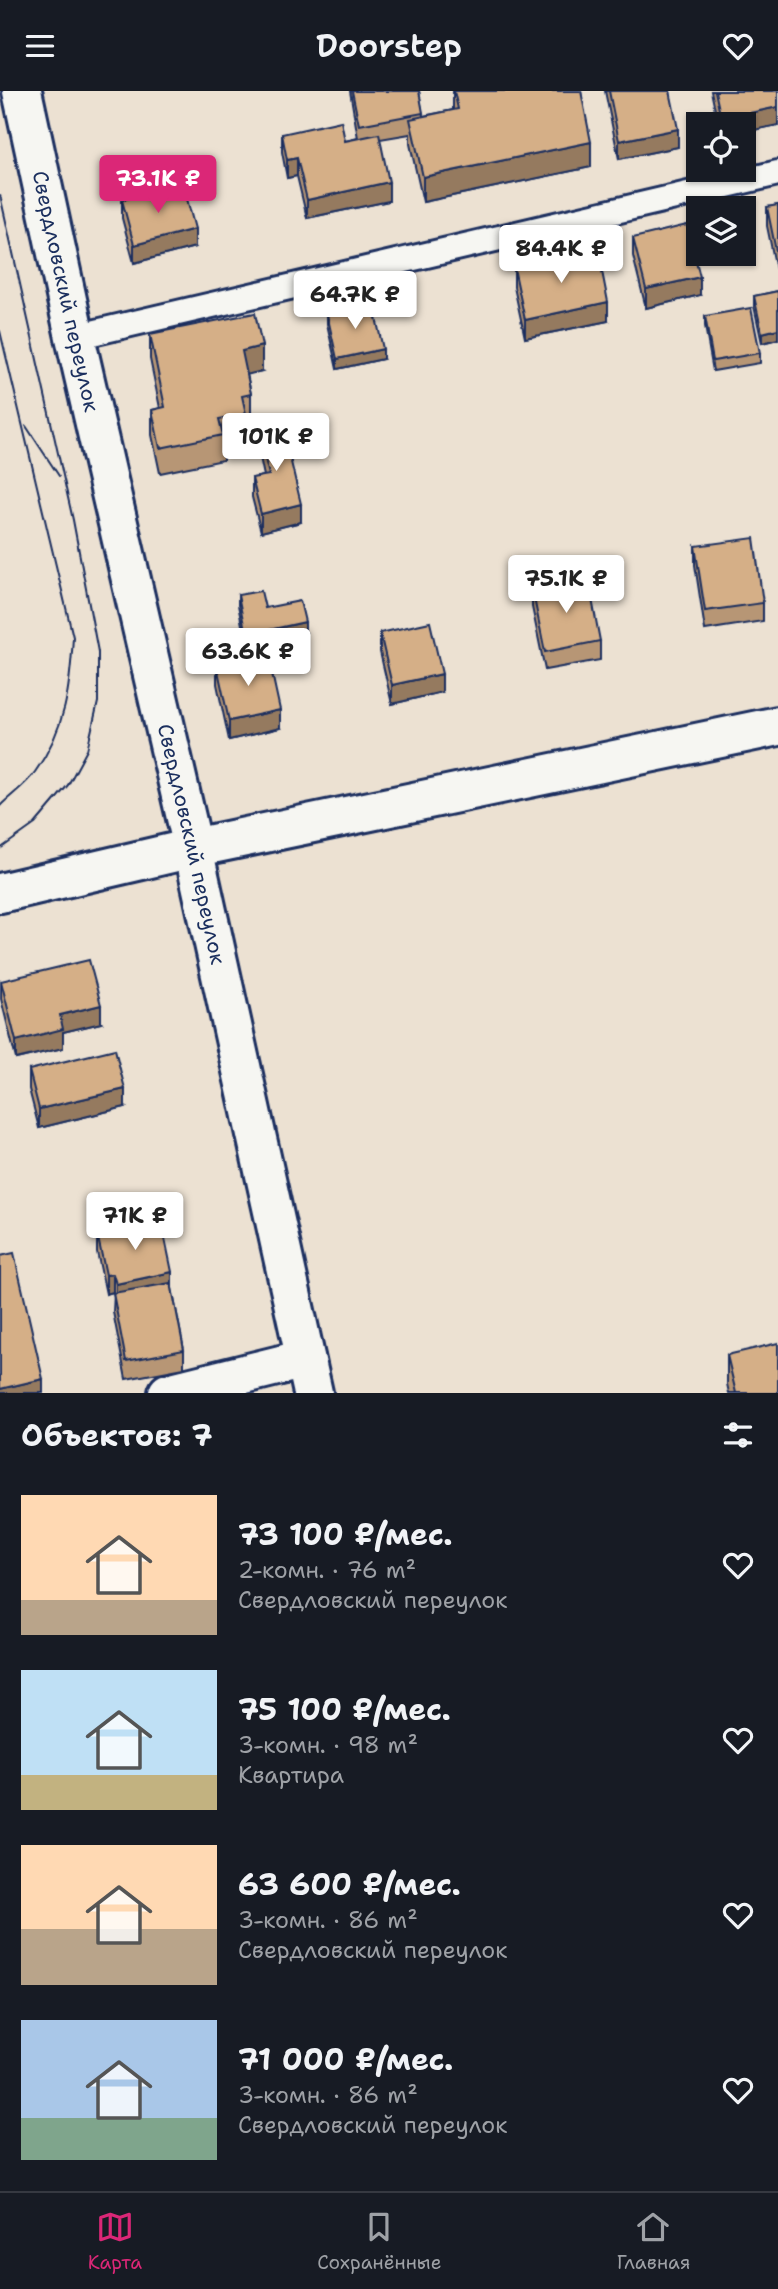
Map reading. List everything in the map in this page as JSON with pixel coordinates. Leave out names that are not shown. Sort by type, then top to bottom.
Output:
[{"type":"street","name":"Свердловский переулок","points":[[22,91],[309,1376]]},
{"type":"street","points":[[0,893],[193,848],[778,726]]},
{"type":"street","points":[[168,1393],[309,1376]]},
{"type":"lane","points":[[75,337],[778,173]]},
{"type":"building","points":[[352,91],[419,91],[423,113],[359,125]]},
{"type":"building","points":[[454,91],[581,91],[591,142],[423,177],[410,119],[458,109]]},
{"type":"building","points":[[609,91],[670,91],[678,129],[619,141]]},
{"type":"building","points":[[715,91],[778,91],[778,107],[754,112],[720,112]]},
{"type":"building","points":[[341,121],[345,141],[379,134],[389,182],[307,200],[297,158],[287,160],[282,134]]},
{"type":"building","points":[[183,184],[195,229],[134,245],[122,200]]},
{"type":"building","points":[[778,205],[778,261],[767,207]]},
{"type":"building","points":[[686,225],[686,266],[697,266],[700,277],[646,289],[633,238]]},
{"type":"building","points":[[598,251],[608,302],[525,320],[514,268]]},
{"type":"building","points":[[778,291],[778,329],[762,333],[754,296]]},
{"type":"building","points":[[373,304],[383,349],[337,359],[327,314]]},
{"type":"building","points":[[751,308],[760,353],[713,361],[705,316]]},
{"type":"building","points":[[255,313],[262,346],[242,351],[251,394],[242,396],[246,414],[219,419],[223,435],[160,448],[152,410],[165,407],[150,334]]},
{"type":"building","points":[[282,424],[301,504],[261,514],[252,478],[269,475],[258,430]]},
{"type":"building","points":[[754,538],[763,603],[705,611],[695,546]]},
{"type":"building","points":[[588,578],[600,641],[545,652],[532,588]]},
{"type":"building","points":[[261,591],[265,608],[300,601],[305,622],[246,635],[238,595]]},
{"type":"building","points":[[430,622],[442,674],[392,685],[380,633]]},
{"type":"building","points":[[268,655],[280,710],[229,721],[217,666]]},
{"type":"building","points":[[89,960],[101,1005],[60,1015],[63,1029],[16,1041],[1,981]]},
{"type":"building","points":[[115,1049],[125,1089],[39,1109],[29,1070]]},
{"type":"building","points":[[161,1219],[172,1272],[116,1284],[113,1274],[106,1275],[97,1233]]},
{"type":"building","points":[[14,1253],[43,1379],[0,1389],[0,1256]]},
{"type":"building","points":[[171,1283],[184,1350],[126,1361],[113,1293]]},
{"type":"building","points":[[778,1343],[778,1393],[736,1393],[727,1355]]},
{"type":"tram line","points":[[0,195],[73,520],[98,652],[98,702],[87,750],[68,785],[35,824],[0,849]]},
{"type":"tram line","points":[[0,331],[73,637],[68,691],[54,740],[31,777],[0,806]]},
{"type":"tram line","points":[[26,426],[59,476]]}]
